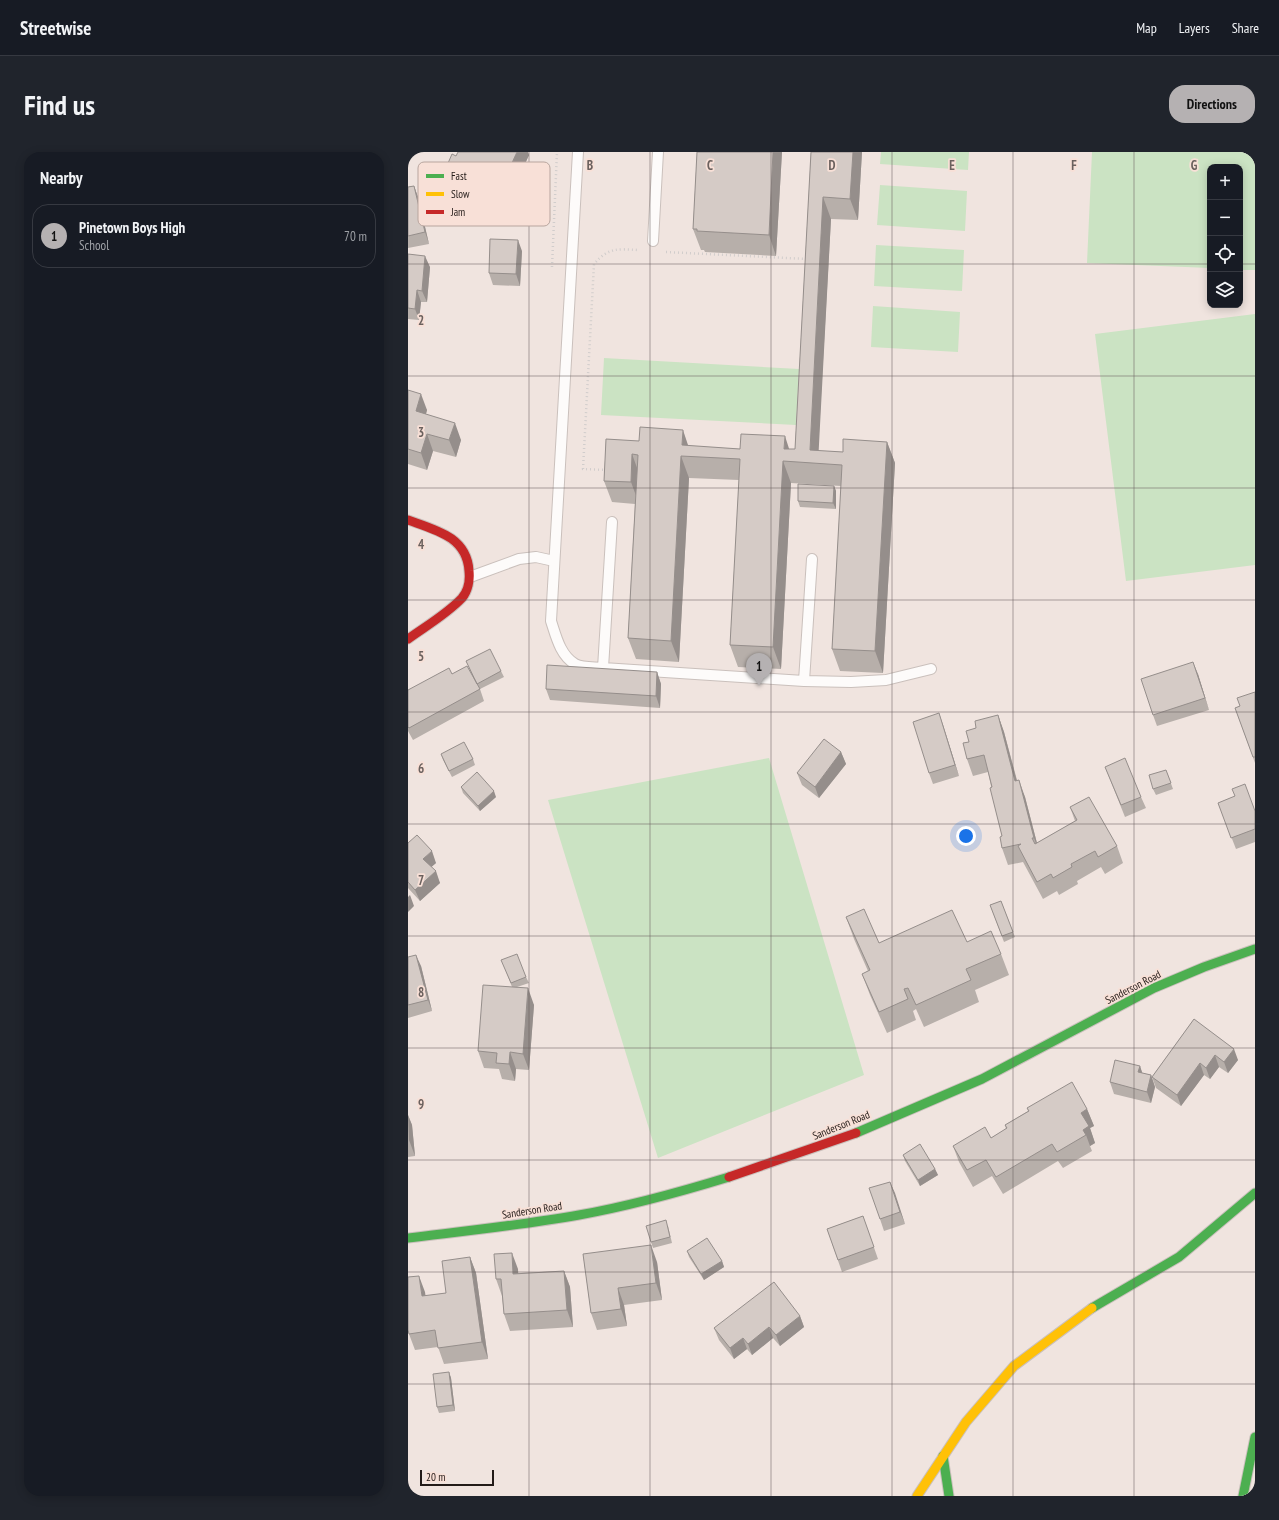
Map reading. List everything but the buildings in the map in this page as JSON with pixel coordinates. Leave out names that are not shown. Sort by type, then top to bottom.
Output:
[{"type":"main road","points":[[408,520],[436,529],[457,541],[466,554],[470,573],[464,596],[408,639]]},
{"type":"main road","name":"Sanderson Road","points":[[408,1238],[529,1224],[605,1210],[676,1193],[806,1152],[958,1090],[1154,989],[1222,960],[1255,949]]},
{"type":"main road","points":[[916,1496],[966,1422],[1014,1366],[1081,1315],[1179,1257],[1255,1193]]},
{"type":"main road","points":[[1243,1496],[1255,1437]]},
{"type":"main road","points":[[943,1456],[949,1496]]},
{"type":"lane","points":[[578,152],[554,560],[552,621],[558,643],[565,655],[576,665],[603,668],[804,681],[851,682],[886,680],[931,669]]},
{"type":"lane","points":[[653,241],[658,152]]},
{"type":"lane","points":[[603,668],[612,522]]},
{"type":"lane","points":[[470,573],[519,559],[536,557],[554,560]]},
{"type":"lane","points":[[804,681],[812,559]]},
{"type":"path","points":[[614,470],[583,469],[594,264],[604,253],[616,249],[647,251]]},
{"type":"path","points":[[662,252],[810,259]]},
{"type":"green space","points":[[881,152],[969,152],[968,170],[880,164]]},
{"type":"green space","points":[[1092,152],[1255,152],[1255,270],[1243,270],[1243,164],[1207,164],[1207,268],[1087,263]]},
{"type":"green space","points":[[880,185],[967,191],[965,231],[877,225]]},
{"type":"green space","points":[[876,245],[964,250],[962,291],[874,286]]},
{"type":"green space","points":[[873,306],[960,312],[958,352],[871,347]]},
{"type":"green space","points":[[1255,314],[1255,565],[1126,581],[1095,334]]},
{"type":"green space","points":[[604,358],[799,369],[796,425],[601,415]]},
{"type":"green space","points":[[769,758],[864,1075],[658,1158],[548,800]]},
{"type":"traffic: fast","points":[[856,1133],[982,1079],[1154,988],[1204,967],[1255,949]]},
{"type":"traffic: fast","points":[[408,1238],[558,1219],[655,1198],[729,1177]]},
{"type":"traffic: fast","points":[[1092,1308],[1179,1257],[1255,1193]]},
{"type":"traffic: fast","points":[[1243,1496],[1255,1437]]},
{"type":"traffic: fast","points":[[943,1456],[949,1496]]},
{"type":"traffic: slow","points":[[917,1496],[966,1422],[1014,1366],[1092,1308]]},
{"type":"traffic: jam","points":[[408,520],[429,527],[448,536],[456,543],[463,550],[467,559],[469,574],[467,589],[462,598],[443,615],[408,639]]},
{"type":"traffic: jam","points":[[729,1177],[856,1133]]},
{"type":"place","name":"Pinetown Boys High","points":[[759,686]]}]
